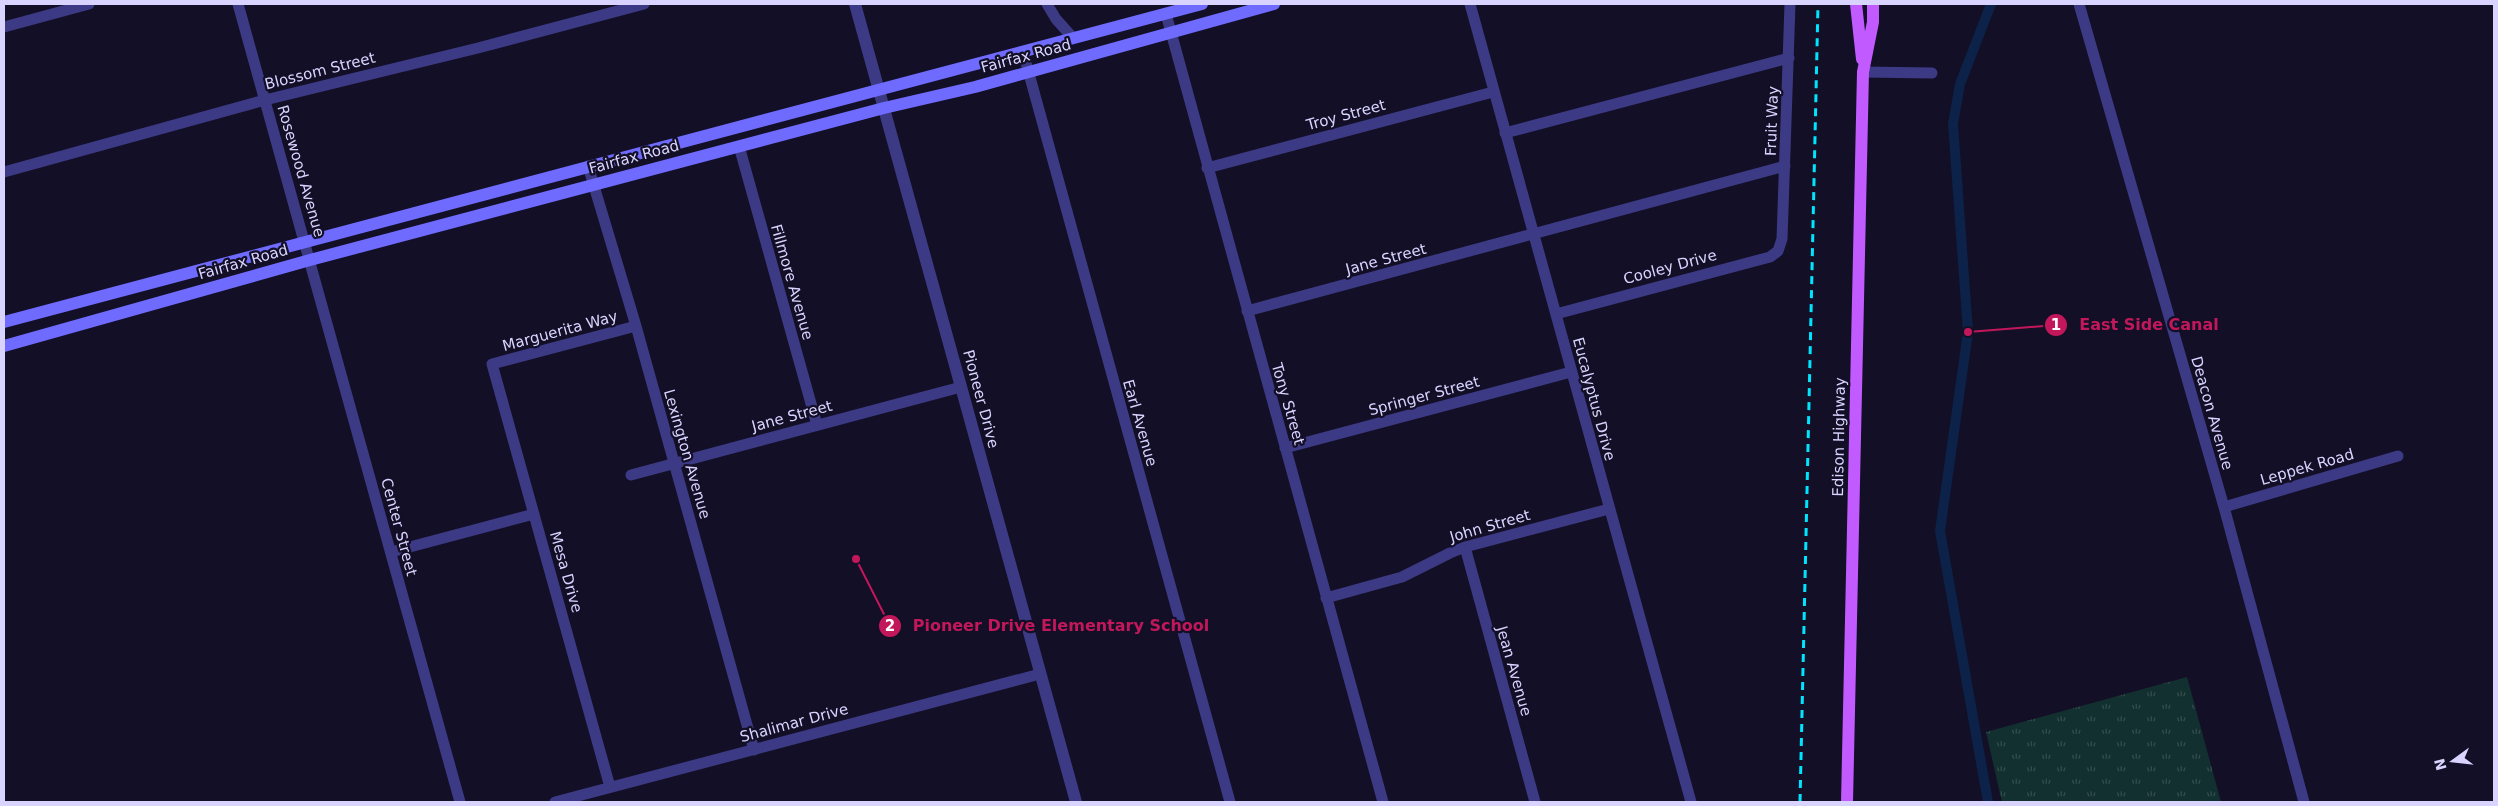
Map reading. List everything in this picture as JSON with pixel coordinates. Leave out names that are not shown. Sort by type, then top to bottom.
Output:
[{"type":"main road","name":"Fairfax Road","points":[[4,322],[1202,4]]},
{"type":"main road","name":"Fairfax Road","points":[[4,346],[310,260],[884,108],[1028,73],[1274,4]]},
{"type":"main road","name":"Edison Highway","points":[[1856,4],[1856,18],[1864,72]]},
{"type":"main road","name":"Edison Highway","points":[[1847,802],[1864,72],[1873,4]]},
{"type":"street","points":[[4,27],[89,4]]},
{"type":"street","name":"Rosewood Avenue","points":[[238,4],[310,260]]},
{"type":"street","name":"Blossom Street","points":[[4,172],[265,100],[478,48],[644,4]]},
{"type":"street","name":"Pioneer Drive","points":[[854,4],[880,90],[1076,802]]},
{"type":"street","points":[[1047,4],[1056,19],[1074,38]]},
{"type":"street","name":"Eucalyptus Drive","points":[[1470,4],[1691,802]]},
{"type":"street","name":"Fruit Way","points":[[1782,239],[1790,4]]},
{"type":"street","name":"Deacon Avenue","points":[[2079,4],[2224,507],[2304,802]]},
{"type":"street","name":"Tony Street","points":[[1166,14],[1383,802]]},
{"type":"street","name":"Earl Avenue","points":[[1022,52],[1230,802]]},
{"type":"street","points":[[1505,134],[1789,58]]},
{"type":"street","points":[[1864,72],[1932,73]]},
{"type":"street","name":"Troy Street","points":[[1207,168],[1493,92]]},
{"type":"street","name":"Fillmore Avenue","points":[[739,146],[817,425]]},
{"type":"street","name":"Lexington Avenue","points":[[588,166],[636,326],[754,750]]},
{"type":"street","name":"Jane Street","points":[[1247,311],[1785,166]]},
{"type":"street","name":"Cooley Drive","points":[[1556,314],[1770,257],[1778,251],[1782,239]]},
{"type":"street","name":"Center Street","points":[[310,260],[460,802]]},
{"type":"street","name":"Marguerita Way","points":[[492,364],[636,326]]},
{"type":"street","name":"Mesa Drive","points":[[492,364],[610,788]]},
{"type":"street","name":"Springer Street","points":[[1285,448],[1571,372]]},
{"type":"street","name":"Jane Street","points":[[631,475],[961,387]]},
{"type":"street","name":"Leppek Road","points":[[2224,507],[2398,456]]},
{"type":"street","name":"John Street","points":[[1326,598],[1402,578],[1450,552],[1464,547],[1609,509]]},
{"type":"street","points":[[391,552],[534,514]]},
{"type":"street","name":"Jean Avenue","points":[[1464,547],[1536,802]]},
{"type":"street","name":"Shalimar Drive","points":[[555,802],[1040,674]]},
{"type":"green space","points":[[2187,677],[2221,802],[2002,802],[1986,732]]},
{"type":"waterway","points":[[1988,802],[1940,531],[1968,332],[1953,124],[1960,84],[1991,4]]},
{"type":"railway","points":[[1800,802],[1818,4]]},
{"type":"place","name":"East Side Canal","points":[[1968,332]]},
{"type":"place","name":"Pioneer Drive Elementary School","points":[[856,559]]}]
